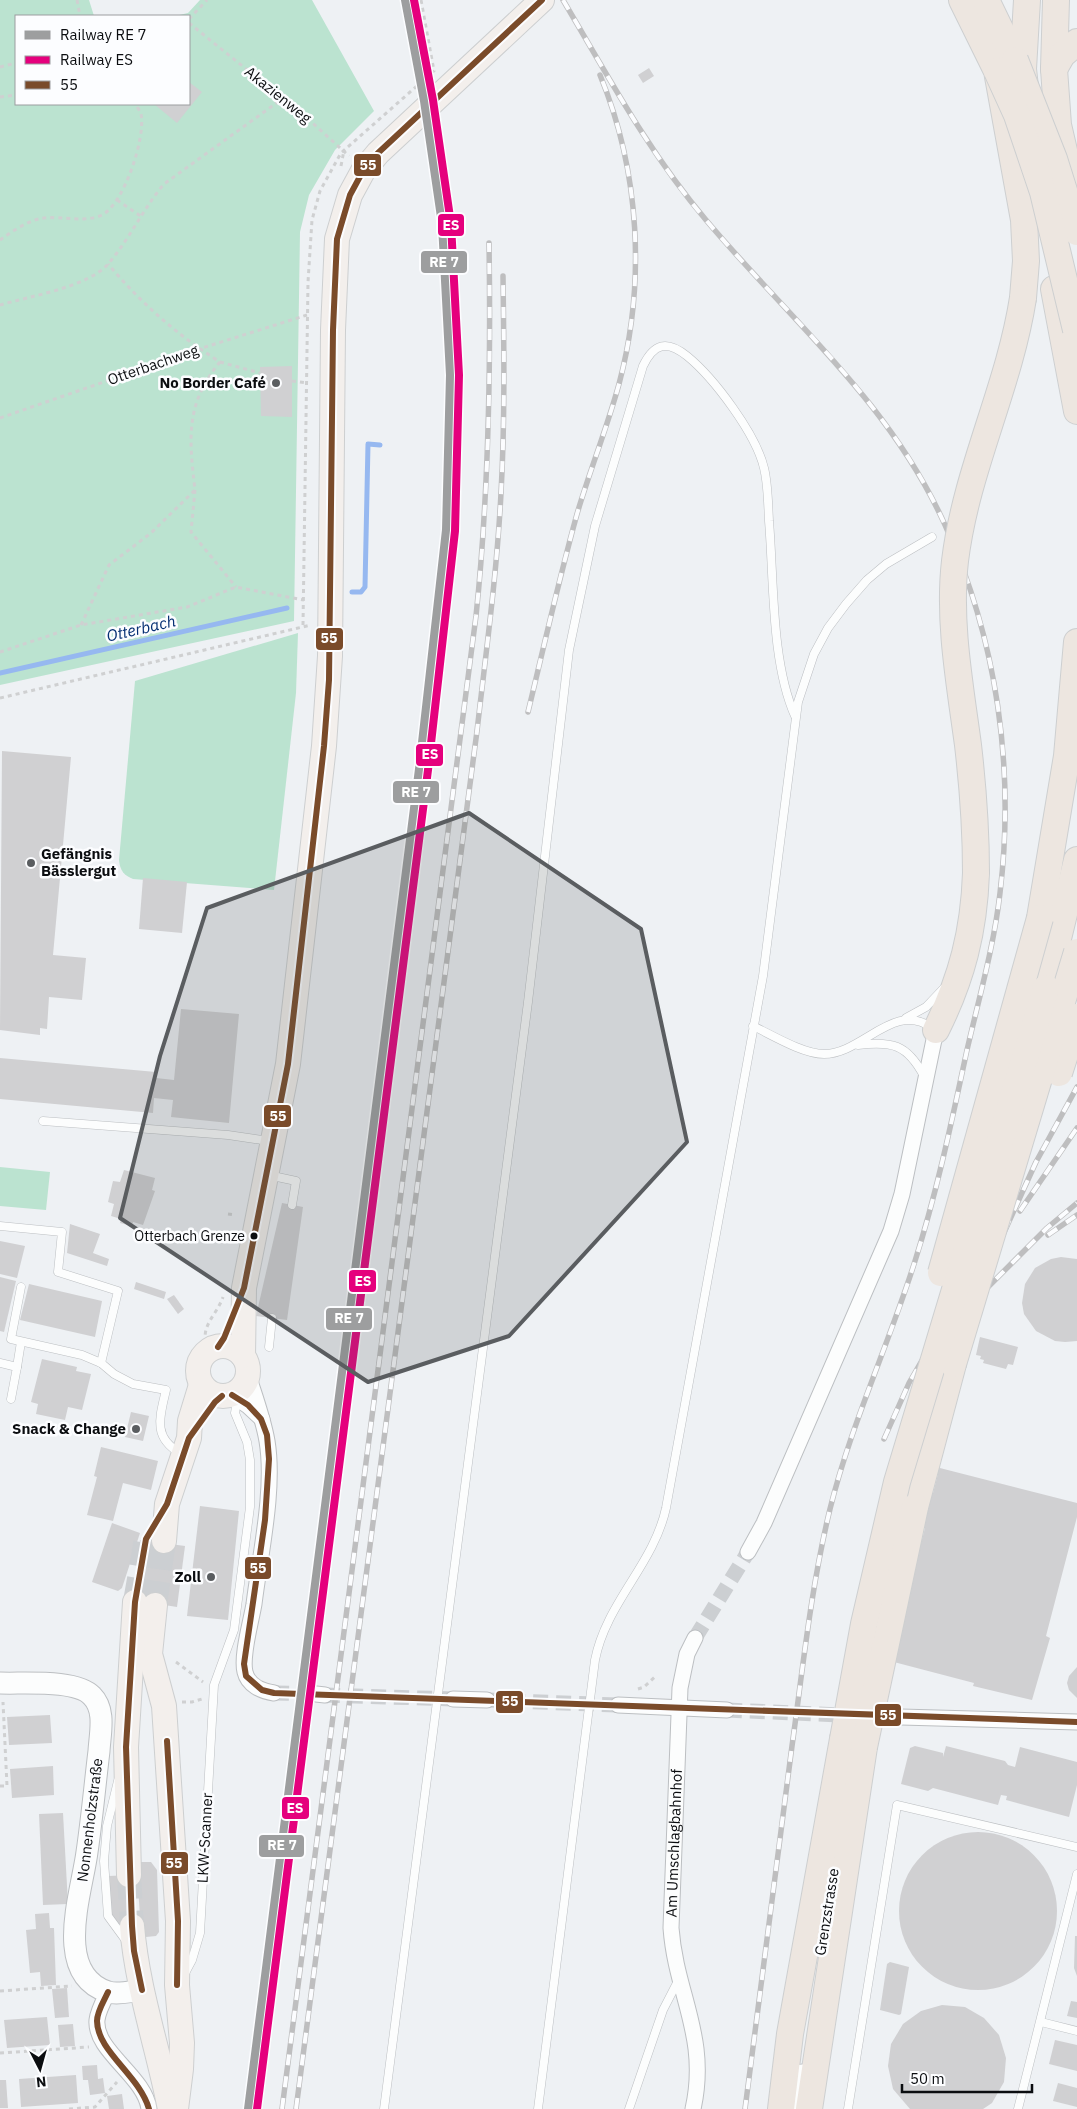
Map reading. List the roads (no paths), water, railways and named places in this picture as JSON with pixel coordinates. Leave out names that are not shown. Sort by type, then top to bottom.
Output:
[{"type":"highway","points":[[962,0],[1006,65],[1077,187]]},
{"type":"highway","points":[[986,0],[1006,65],[1017,116],[1043,192],[1077,334]]},
{"type":"highway","points":[[1027,0],[1023,69],[1039,207],[1077,411]]},
{"type":"highway","points":[[1056,0],[1054,68],[1058,125],[1077,206]]},
{"type":"highway","points":[[1054,68],[1062,55],[1077,42]]},
{"type":"highway","points":[[1006,65],[1054,159],[1077,232]]},
{"type":"highway","points":[[936,1030],[962,970],[970,932],[976,876],[976,819],[958,669],[954,607],[955,562],[962,514],[976,461],[1017,332],[1026,261],[1022,204],[1006,65]]},
{"type":"highway","points":[[928,1375],[926,1338],[937,1285],[1029,962],[1045,893],[1067,756],[1077,642]]},
{"type":"highway","points":[[781,2109],[790,2034],[864,1624],[897,1482],[1046,988],[1077,860]]},
{"type":"highway","points":[[809,2109],[864,1746],[915,1507],[952,1364],[1077,952]]},
{"type":"highway","points":[[952,1364],[976,1322],[1077,1017]]},
{"type":"main road","points":[[155,1540],[186,1446],[190,1421],[201,1385],[197,1368],[201,1357],[224,1338],[234,1290],[267,1175],[288,1064],[328,699],[336,247],[352,170],[378,153],[542,0]]},
{"type":"main road","points":[[186,1446],[215,1402],[232,1397],[242,1387],[245,1366],[234,1290]]},
{"type":"main road","points":[[214,1348],[234,1349],[245,1366]]},
{"type":"main road","points":[[201,1385],[210,1393],[232,1397]]},
{"type":"main road","points":[[129,1875],[126,1747],[131,1691],[141,1655],[145,1603]]},
{"type":"main road","points":[[141,1655],[163,1701],[175,1863],[177,1985],[182,2043],[176,2109]]},
{"type":"main road","points":[[132,1926],[134,1951],[142,1990],[170,2109]]},
{"type":"main road","points":[[142,1990],[177,1985]]},
{"type":"street","points":[[748,1552],[764,1523],[886,1245],[902,1194],[936,1030]]},
{"type":"street","points":[[245,1366],[260,1406],[267,1440],[269,1472],[255,1595],[244,1656],[245,1671],[255,1686],[274,1693]]},
{"type":"street","points":[[232,1397],[262,1419]]},
{"type":"street","name":"Am Umschlagbahnhof","points":[[693,2109],[696,2087],[697,2046],[690,2014],[679,1979],[673,1951],[671,1928],[683,1669],[695,1638]]},
{"type":"street","name":"Nonnenholzstraße","points":[[1,1683],[61,1685],[80,1689],[93,1697],[100,1713],[100,1734],[88,1851],[74,1931],[77,1960],[87,1977],[102,1988]]},
{"type":"street","points":[[452,1699],[487,1700]]},
{"type":"street","points":[[618,1705],[727,1710]]},
{"type":"street","points":[[841,1715],[1077,1722]]},
{"type":"street","name":"Grenzstrasse","points":[[796,2109],[850,1773],[864,1716]]},
{"type":"street","points":[[142,1990],[102,1988],[97,2020],[99,2034],[105,2045],[128,2070],[145,2095],[149,2109]]},
{"type":"lane","points":[[384,2109],[525,1022],[568,650],[584,571],[600,507],[643,366],[648,354],[657,347],[668,346],[681,351],[693,361],[729,403],[762,461],[766,479],[780,657],[785,688],[795,716]]},
{"type":"lane","points":[[538,2109],[597,1650],[612,1613],[650,1549],[664,1516],[764,966],[795,716],[811,661],[836,615],[867,580],[880,569],[905,551],[932,537]]},
{"type":"lane","points":[[753,1026],[816,1053],[834,1053],[856,1045],[888,1025],[926,1007],[946,984],[958,952],[976,876]]},
{"type":"lane","points":[[906,1018],[918,1020],[936,1030]]},
{"type":"lane","points":[[856,1045],[880,1042],[894,1044],[908,1053],[926,1078]]},
{"type":"lane","points":[[43,1121],[228,1135],[274,1142]]},
{"type":"lane","points":[[267,1175],[296,1180],[292,1205]]},
{"type":"lane","points":[[0,1226],[62,1232],[58,1272],[118,1291],[101,1363]]},
{"type":"lane","points":[[21,1287],[11,1339],[82,1355],[101,1363],[114,1374],[133,1384],[166,1390],[160,1426],[166,1443],[186,1446]]},
{"type":"lane","points":[[269,1347],[272,1318]]},
{"type":"lane","points":[[11,1399],[21,1342]]},
{"type":"lane","points":[[0,1363],[17,1367]]},
{"type":"lane","name":"LKW-Scanner","points":[[177,1985],[192,1960],[200,1933],[214,1685],[234,1630],[250,1507],[247,1442],[235,1413],[236,1407],[232,1397]]},
{"type":"lane","points":[[239,1593],[255,1595]]},
{"type":"lane","points":[[126,1747],[106,1826],[104,1861],[108,1916],[134,1951]]},
{"type":"lane","points":[[848,2109],[897,1805],[1077,1847]]},
{"type":"lane","points":[[1018,2109],[1077,1874]]},
{"type":"lane","points":[[629,2109],[662,2010],[679,1979]]},
{"type":"lane","points":[[1041,2022],[1077,2031]]},
{"type":"waterway","name":"Otterbach","points":[[352,592],[361,592],[365,587],[368,444],[380,445]]},
{"type":"waterway","name":"Otterbach","points":[[0,673],[287,608]]},
{"type":"tunnel","points":[[135,1602],[146,1539]]},
{"type":"tunnel","points":[[155,1605],[164,1541]]},
{"type":"tunnel","points":[[695,1638],[748,1552]]},
{"type":"tunnel","points":[[274,1693],[316,1694]]},
{"type":"tunnel","points":[[325,1695],[453,1699]]},
{"type":"tunnel","points":[[487,1700],[618,1705]]},
{"type":"tunnel","points":[[727,1710],[841,1715]]},
{"type":"tunnel","points":[[129,1875],[132,1926]]},
{"type":"railway","points":[[563,0],[630,113],[685,194],[738,257],[804,328],[867,401],[896,440],[922,481],[945,525],[978,613],[998,705],[1003,752],[1005,799],[1000,893],[986,972],[944,1156],[923,1235],[905,1292],[848,1446],[823,1538],[804,1657],[745,2109]]},
{"type":"railway","points":[[528,712],[577,514],[619,384],[628,346],[633,307],[635,228],[631,189],[624,150],[600,75]]},
{"type":"railway","points":[[282,2109],[476,616],[484,523],[488,430],[490,337],[489,243]]},
{"type":"railway","points":[[296,2109],[491,612],[497,553],[502,466],[504,384],[503,276]]},
{"type":"railway","points":[[884,1439],[909,1383],[955,1303],[1001,1239],[1036,1162],[1077,1087]]},
{"type":"railway","points":[[1020,1211],[1077,1128]]},
{"type":"railway","points":[[965,1310],[1047,1228],[1077,1203]]},
{"type":"railway","points":[[1048,1235],[1077,1215]]},
{"type":"rail line","name":"ES","points":[[257,2109],[428,770],[455,531],[459,375],[451,224],[433,100],[414,0]]},
{"type":"place","name":"No Border Café","points":[[276,383]]},
{"type":"place","name":"Gefängnis Bässlergut","points":[[31,863]]},
{"type":"place","name":"Otterbach Grenze","points":[[254,1236]]},
{"type":"place","name":"Snack & Change","points":[[136,1429]]},
{"type":"place","name":"Zoll","points":[[211,1577]]}]
